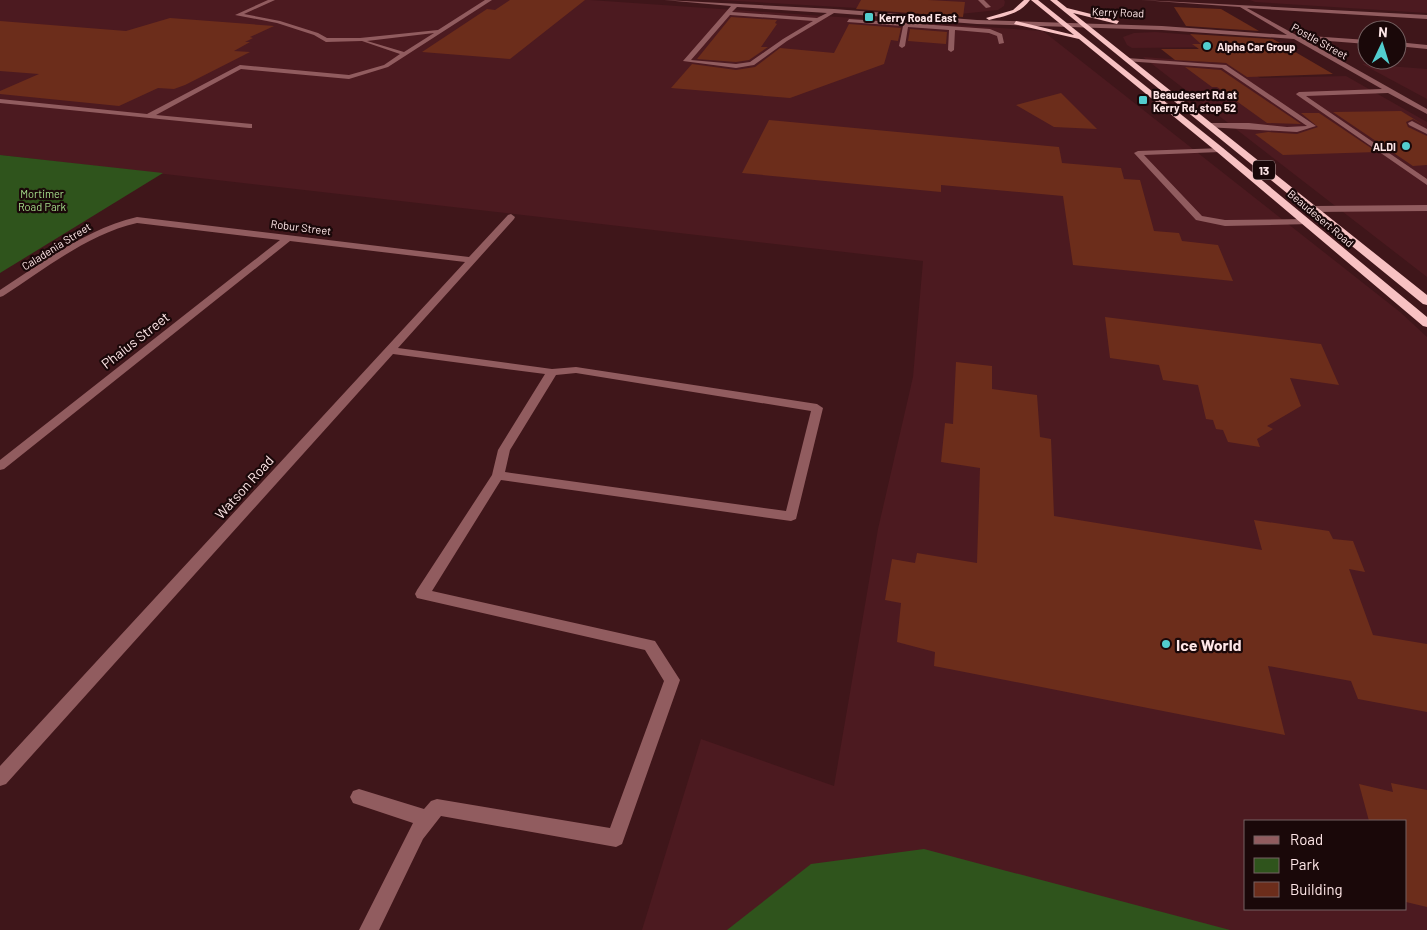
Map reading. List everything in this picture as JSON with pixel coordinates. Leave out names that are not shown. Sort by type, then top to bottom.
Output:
[{"type":"highway","points":[[989,18],[1019,9],[1027,0]]},
{"type":"highway","name":"Beaudesert Road","points":[[1034,0],[1220,150],[1427,323]]},
{"type":"highway","name":"Beaudesert Road","points":[[1053,0],[1427,301]]},
{"type":"highway","points":[[1063,8],[1117,22]]},
{"type":"highway","points":[[1016,23],[1049,29],[1082,40]]},
{"type":"highway","points":[[1102,39],[1112,31],[1127,27]]},
{"type":"street","points":[[272,0],[238,16],[278,22],[316,34],[326,40],[360,40],[441,31]]},
{"type":"street","points":[[148,116],[240,67],[349,77],[386,66],[489,0]]},
{"type":"street","name":"Kerry Road","points":[[667,0],[813,7],[834,11],[944,19],[1016,23],[1062,22]]},
{"type":"street","points":[[982,0],[988,7]]},
{"type":"street","points":[[1144,0],[1427,17]]},
{"type":"street","name":"Postle Street","points":[[1229,0],[1427,112]]},
{"type":"street","points":[[1336,3],[1342,12]]},
{"type":"street","points":[[735,4],[686,61],[736,66],[752,64],[785,40],[834,11]]},
{"type":"street","points":[[728,12],[817,20]]},
{"type":"street","points":[[926,26],[931,18]]},
{"type":"street","name":"Kerry Road","points":[[944,19],[989,18],[1082,23],[1357,41]]},
{"type":"street","points":[[849,21],[996,33],[1000,35],[1001,43]]},
{"type":"street","name":"Kerry Road","points":[[1082,23],[1117,22],[1258,31],[1291,36]]},
{"type":"street","points":[[902,46],[906,25]]},
{"type":"street","points":[[951,50],[952,28]]},
{"type":"street","points":[[360,40],[405,54]]},
{"type":"street","points":[[1407,45],[1427,47]]},
{"type":"street","points":[[1127,60],[1224,66],[1312,126],[1306,128],[1241,125],[1209,126]]},
{"type":"street","points":[[1388,91],[1300,94],[1427,183]]},
{"type":"street","points":[[0,101],[249,126]]},
{"type":"street","points":[[1412,123],[1427,132]]},
{"type":"street","points":[[1220,150],[1138,153],[1199,218],[1224,223],[1306,222]]},
{"type":"street","points":[[1312,209],[1427,208]]},
{"type":"street","name":"Watson Road","points":[[0,778],[511,217]]},
{"type":"street","name":"Robur Street","points":[[126,222],[150,220],[472,260]]},
{"type":"street","name":"Caladenia Street","points":[[0,294],[102,231],[126,222]]},
{"type":"street","name":"Phaius Street","points":[[0,466],[289,237]]},
{"type":"street","points":[[389,350],[552,372],[576,370],[818,408],[791,516],[498,475]]},
{"type":"street","points":[[368,930],[417,833],[437,807],[616,838],[672,680],[650,645],[422,594],[498,475],[504,450],[552,372]]},
{"type":"street","points":[[359,797],[427,819]]},
{"type":"shaded area","points":[[0,0],[590,0],[1043,31],[1400,312],[1427,337],[1427,930],[642,930],[701,739],[834,786],[878,529],[913,377],[923,261],[0,155]]},
{"type":"shaded area","points":[[719,0],[1004,0],[1005,2],[1004,6],[998,10],[960,14]]},
{"type":"shaded area","points":[[1250,0],[1427,0],[1427,13],[1255,2]]},
{"type":"shaded area","points":[[1155,32],[1281,42],[1301,50],[1234,51],[1227,47],[1132,48],[1127,45],[1123,37],[1134,33]]},
{"type":"shaded area","points":[[1143,57],[1239,64],[1260,78],[1346,76],[1427,122],[1427,277]]},
{"type":"shaded area","points":[[1407,67],[1427,69],[1427,99],[1373,70],[1407,70]]},
{"type":"green space","name":"Mortimer Road Park","points":[[0,155],[163,173],[0,273]]},
{"type":"green space","points":[[924,849],[1230,930],[727,930],[811,864]]},
{"type":"building","points":[[510,0],[585,0],[510,59],[422,52],[487,9],[495,10]]},
{"type":"building","points":[[861,0],[965,2],[963,17],[856,9]]},
{"type":"building","points":[[1174,7],[1221,9],[1259,31],[1186,26]]},
{"type":"building","points":[[731,17],[777,20],[775,23],[777,24],[761,47],[768,47],[749,60],[736,62],[697,59]]},
{"type":"building","points":[[170,18],[274,26],[250,37],[253,38],[245,42],[250,42],[234,51],[250,52],[185,85],[174,89],[158,88],[119,106],[0,94],[0,91],[39,74],[0,71],[0,21],[126,31]]},
{"type":"building","points":[[849,24],[901,28],[898,41],[891,40],[884,64],[790,98],[671,88],[692,64],[736,70],[755,67],[780,48],[834,53]]},
{"type":"building","points":[[910,29],[947,32],[946,44],[908,41]]},
{"type":"building","points":[[1190,34],[1273,39],[1333,74],[1247,77],[1226,63],[1175,60],[1161,49],[1199,49],[1192,44],[1201,44]]},
{"type":"building","points":[[1185,67],[1221,70],[1301,124],[1267,123],[1217,87],[1212,87]]},
{"type":"building","points":[[1061,93],[1097,129],[1054,127],[1016,105]]},
{"type":"building","name":"ALDI","points":[[1401,111],[1427,127],[1413,119],[1406,122],[1408,127],[1427,136],[1427,165],[1413,166],[1333,112]]},
{"type":"building","points":[[1301,113],[1319,113],[1377,152],[1283,155],[1255,134],[1268,132],[1297,134],[1318,127]]},
{"type":"building","points":[[769,120],[1059,147],[1062,163],[1121,168],[1124,179],[1140,180],[1154,231],[1179,233],[1182,241],[1218,245],[1233,281],[1073,265],[1063,196],[941,185],[941,192],[742,173]]},
{"type":"building","points":[[1105,317],[1321,344],[1339,385],[1290,378],[1301,406],[1267,426],[1273,429],[1257,439],[1260,447],[1228,442],[1223,430],[1216,429],[1213,420],[1206,419],[1198,385],[1163,380],[1159,365],[1110,358]]},
{"type":"building","points":[[956,362],[992,366],[992,389],[1037,395],[1040,437],[1051,439],[1054,516],[1262,550],[1254,520],[1329,531],[1333,539],[1353,541],[1365,572],[1349,569],[1373,635],[1427,644],[1427,712],[1358,699],[1351,681],[1268,666],[1285,735],[934,666],[935,652],[897,642],[901,603],[885,600],[892,559],[915,563],[917,553],[977,563],[980,468],[941,462],[945,423],[953,424]]},
{"type":"building","points":[[1391,783],[1427,790],[1427,907],[1407,902],[1407,820],[1369,820],[1359,784],[1393,792]]},
{"type":"place","name":"Kerry Road East","points":[[869,17]]},
{"type":"place","name":"Alpha Car Group","points":[[1207,46]]},
{"type":"place","name":"Beaudesert Rd at Kerry Rd, stop 52","points":[[1143,100]]},
{"type":"place","name":"ALDI","points":[[1406,146]]},
{"type":"place","name":"Ice World","points":[[1166,644]]}]
